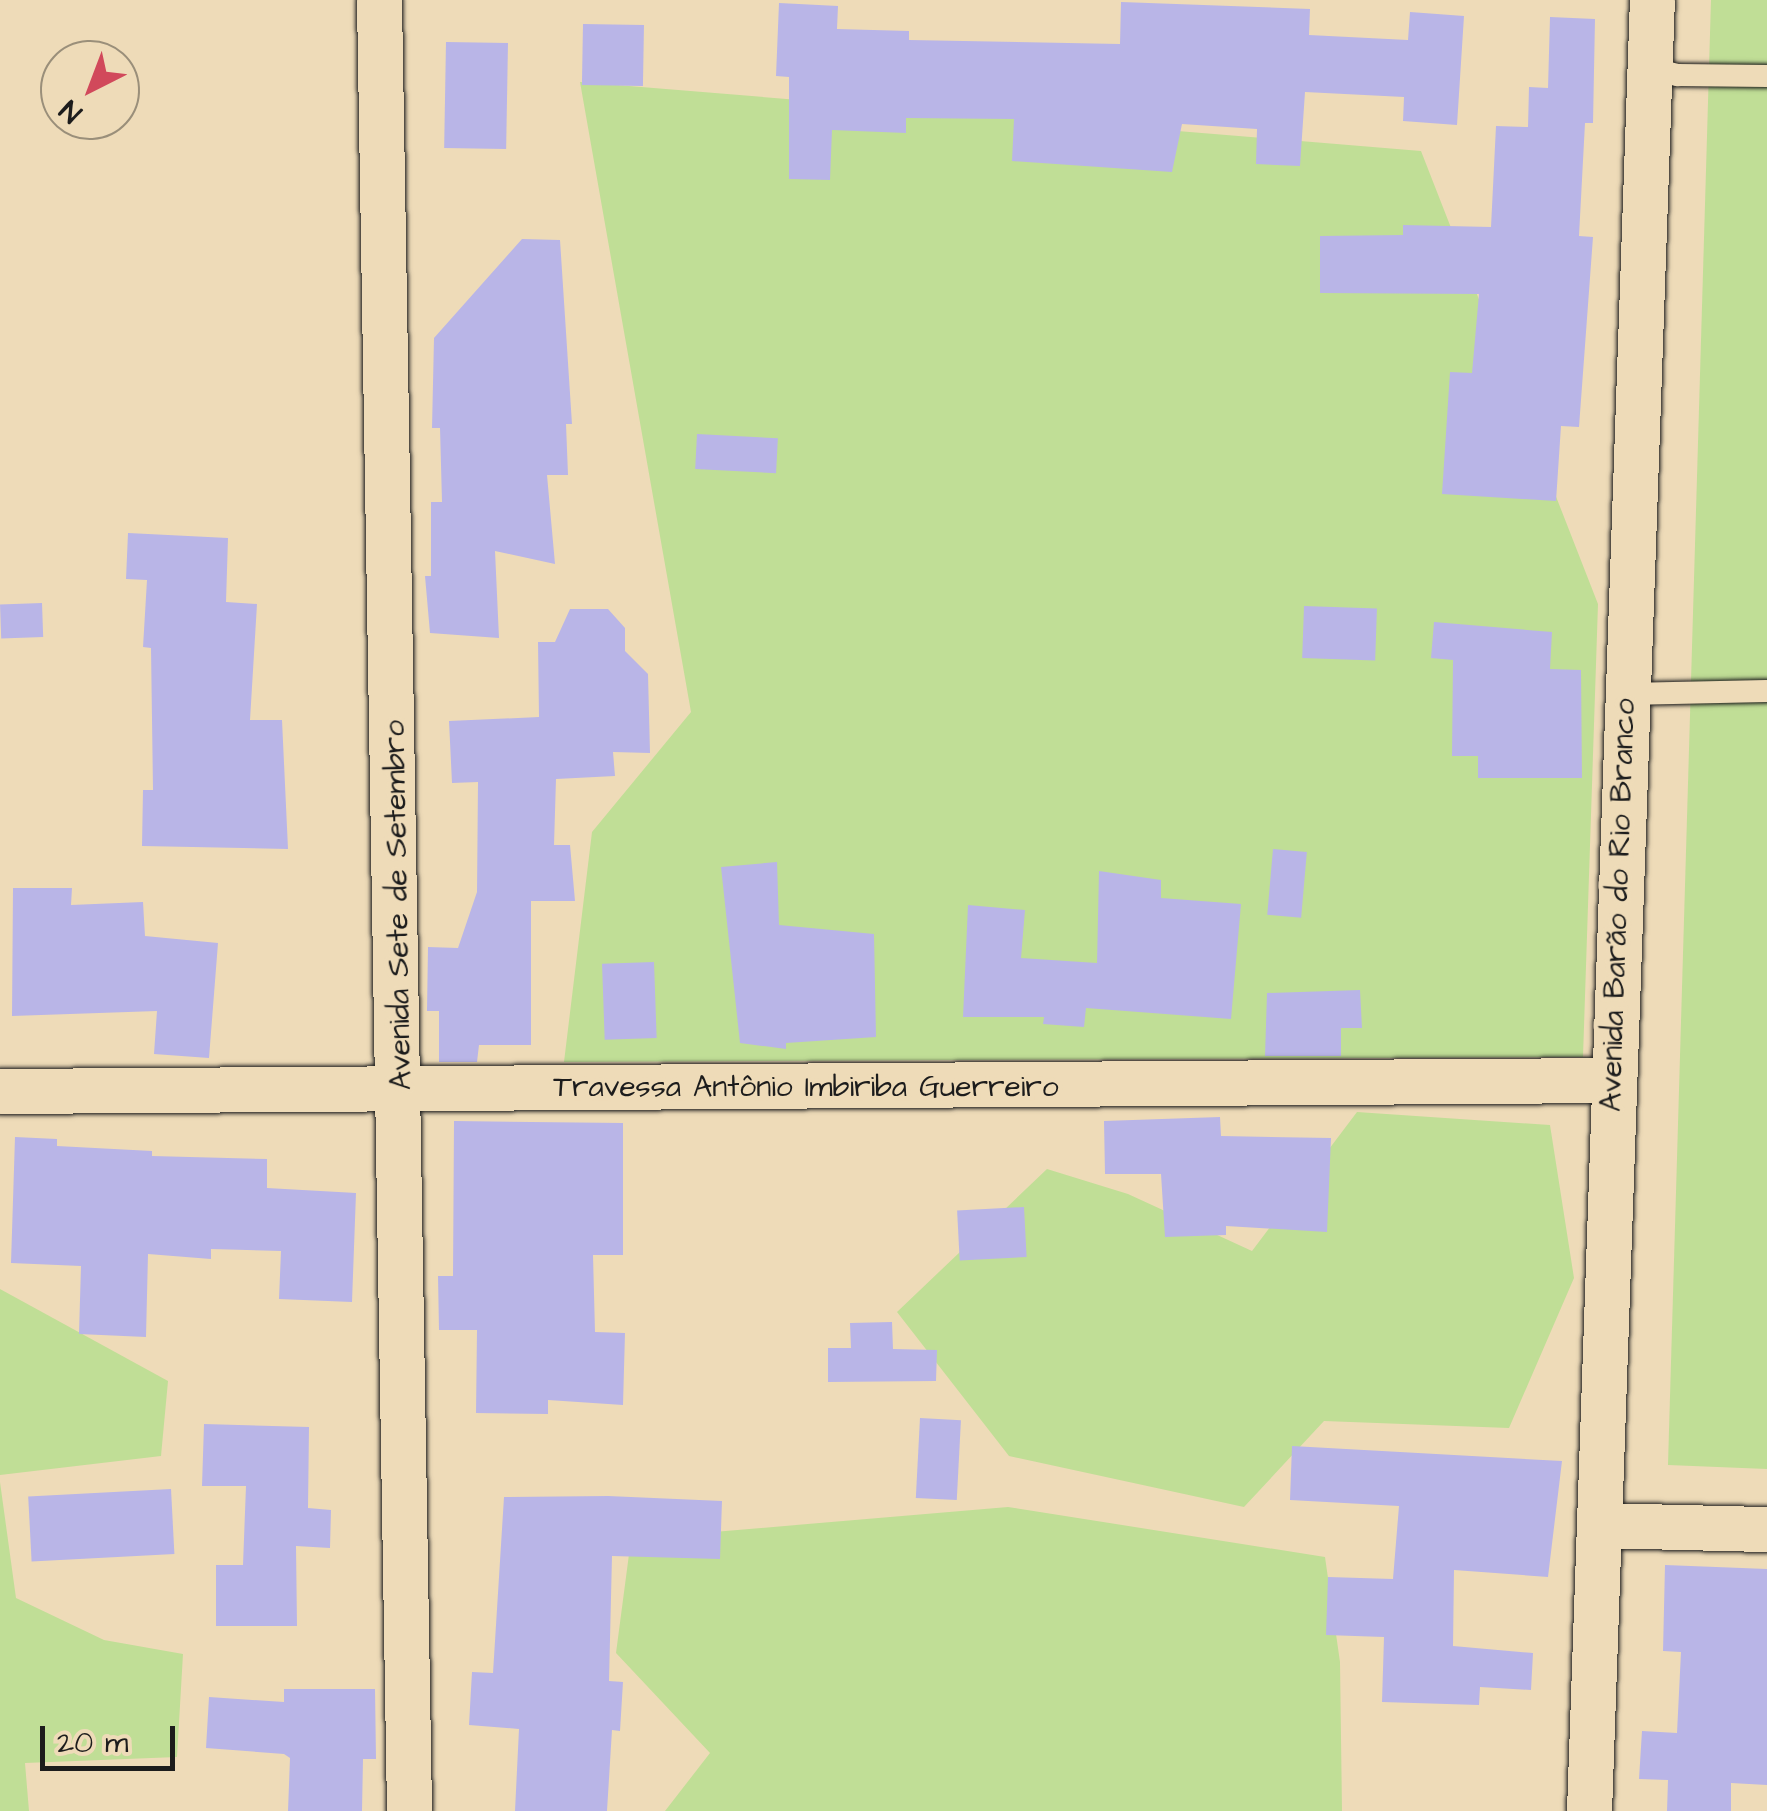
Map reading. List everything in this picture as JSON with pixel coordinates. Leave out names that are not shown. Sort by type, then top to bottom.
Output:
[{"type":"street","name":"Avenida Sete de Setembro","points":[[379,0],[402,1090],[409,1811]]},
{"type":"street","name":"Avenida Barão do Rio Branco","points":[[1589,1811],[1611,1080],[1652,0]]},
{"type":"street","name":"Travessa Antônio Imbiriba Guerreiro","points":[[0,1092],[1611,1080]]},
{"type":"street","points":[[1600,1525],[1767,1529]]},
{"type":"lane","points":[[1649,68],[1678,75],[1767,76]]},
{"type":"lane","points":[[1626,694],[1767,691]]},
{"type":"green space","points":[[1711,0],[1767,0],[1767,1469],[1668,1465]]},
{"type":"green space","points":[[580,82],[1421,151],[1598,604],[1583,1057],[564,1062],[592,832],[691,712]]},
{"type":"green space","points":[[1357,1112],[1550,1125],[1574,1278],[1509,1428],[1324,1421],[1244,1507],[1009,1456],[897,1312],[1047,1169],[1128,1194],[1252,1251]]},
{"type":"green space","points":[[0,1289],[168,1381],[161,1456],[0,1475]]},
{"type":"green space","points":[[0,1482],[16,1598],[104,1640],[183,1654],[177,1757],[25,1763],[29,1811],[0,1811]]},
{"type":"green space","points":[[1008,1507],[1325,1557],[1340,1662],[1342,1811],[665,1811],[710,1753],[616,1653],[631,1539]]},
{"type":"building","points":[[1121,2],[1310,9],[1309,35],[1408,40],[1410,12],[1464,16],[1457,125],[1403,121],[1404,97],[1305,92],[1300,166],[1256,164],[1257,129],[1182,124],[1172,172],[1012,161],[1014,119],[906,118],[906,133],[832,130],[830,180],[789,179],[789,77],[776,76],[779,3],[838,6],[837,29],[909,31],[909,40],[1120,44]]},
{"type":"building","points":[[1550,17],[1595,19],[1593,123],[1585,123],[1579,236],[1593,237],[1579,427],[1561,426],[1556,501],[1442,494],[1450,372],[1472,373],[1479,294],[1320,293],[1320,236],[1403,235],[1403,225],[1491,227],[1496,126],[1528,127],[1529,87],[1548,88]]},
{"type":"building","points":[[583,24],[644,25],[643,86],[582,85]]},
{"type":"building","points":[[446,42],[508,43],[506,149],[444,148]]},
{"type":"building","points":[[522,239],[560,240],[572,424],[566,424],[568,475],[547,475],[555,564],[495,551],[499,638],[430,633],[425,576],[431,576],[431,502],[442,502],[440,428],[432,428],[434,338]]},
{"type":"building","points":[[697,434],[778,438],[776,473],[695,469]]},
{"type":"building","points":[[128,533],[228,538],[226,602],[257,604],[250,720],[282,720],[288,849],[142,846],[143,790],[153,790],[151,648],[143,647],[147,580],[126,579]]},
{"type":"building","points":[[42,603],[43,637],[1,638],[0,604]]},
{"type":"building","points":[[1304,606],[1377,609],[1375,661],[1302,658]]},
{"type":"building","points":[[570,609],[608,609],[625,628],[625,651],[648,674],[650,753],[613,752],[615,776],[556,779],[554,845],[570,845],[575,901],[531,901],[531,1045],[479,1045],[477,1062],[439,1062],[439,1011],[427,1011],[428,947],[458,948],[477,892],[478,782],[452,783],[449,721],[539,717],[538,642],[555,642]]},
{"type":"building","points":[[1434,622],[1552,632],[1550,669],[1581,670],[1582,778],[1478,778],[1478,756],[1452,756],[1453,660],[1431,658]]},
{"type":"building","points":[[1273,849],[1307,852],[1301,918],[1267,915]]},
{"type":"building","points":[[777,862],[779,925],[874,934],[876,1037],[786,1043],[786,1049],[740,1043],[721,867]]},
{"type":"building","points":[[1099,871],[1161,880],[1161,898],[1241,904],[1231,1019],[1086,1008],[1084,1027],[1043,1024],[1044,1017],[963,1017],[968,905],[1025,910],[1021,958],[1097,963]]},
{"type":"building","points":[[13,888],[72,888],[71,905],[143,902],[145,936],[218,943],[209,1058],[154,1054],[157,1011],[12,1016]]},
{"type":"building","points":[[654,962],[657,1038],[605,1040],[602,964]]},
{"type":"building","points":[[1360,990],[1362,1028],[1341,1028],[1341,1056],[1265,1056],[1267,993]]},
{"type":"building","points":[[1220,1117],[1221,1136],[1331,1138],[1327,1232],[1226,1226],[1226,1235],[1165,1237],[1161,1174],[1105,1174],[1104,1121]]},
{"type":"building","points":[[454,1121],[623,1123],[623,1255],[593,1255],[595,1332],[625,1333],[623,1405],[548,1400],[548,1414],[476,1413],[477,1330],[439,1330],[438,1276],[453,1276]]},
{"type":"building","points":[[15,1137],[57,1139],[57,1146],[152,1151],[152,1156],[267,1159],[267,1188],[356,1193],[352,1302],[279,1299],[281,1251],[211,1249],[211,1259],[148,1254],[146,1337],[79,1334],[81,1266],[11,1263]]},
{"type":"building","points":[[1024,1207],[1027,1257],[960,1260],[957,1211]]},
{"type":"building","points":[[892,1322],[893,1349],[937,1350],[936,1381],[828,1382],[828,1348],[851,1348],[850,1323]]},
{"type":"building","points":[[920,1418],[961,1420],[957,1500],[916,1498]]},
{"type":"building","points":[[204,1424],[309,1427],[308,1508],[331,1510],[330,1548],[296,1546],[297,1626],[216,1626],[216,1565],[243,1565],[246,1486],[202,1486]]},
{"type":"building","points":[[1292,1446],[1562,1461],[1548,1577],[1454,1570],[1453,1646],[1533,1653],[1531,1690],[1480,1687],[1479,1705],[1382,1702],[1384,1637],[1326,1635],[1328,1577],[1393,1579],[1399,1506],[1290,1500]]},
{"type":"building","points":[[171,1489],[174,1554],[32,1561],[28,1496]]},
{"type":"building","points":[[504,1497],[722,1501],[720,1559],[612,1556],[609,1681],[623,1682],[620,1731],[612,1730],[607,1811],[515,1811],[519,1729],[469,1725],[472,1672],[493,1673]]},
{"type":"building","points":[[1665,1565],[1767,1569],[1767,1785],[1731,1783],[1731,1811],[1667,1811],[1668,1780],[1639,1779],[1642,1731],[1677,1733],[1681,1652],[1663,1651]]},
{"type":"building","points":[[284,1689],[375,1689],[376,1759],[363,1759],[362,1811],[288,1811],[290,1758],[284,1754],[206,1748],[209,1697],[284,1702]]}]
